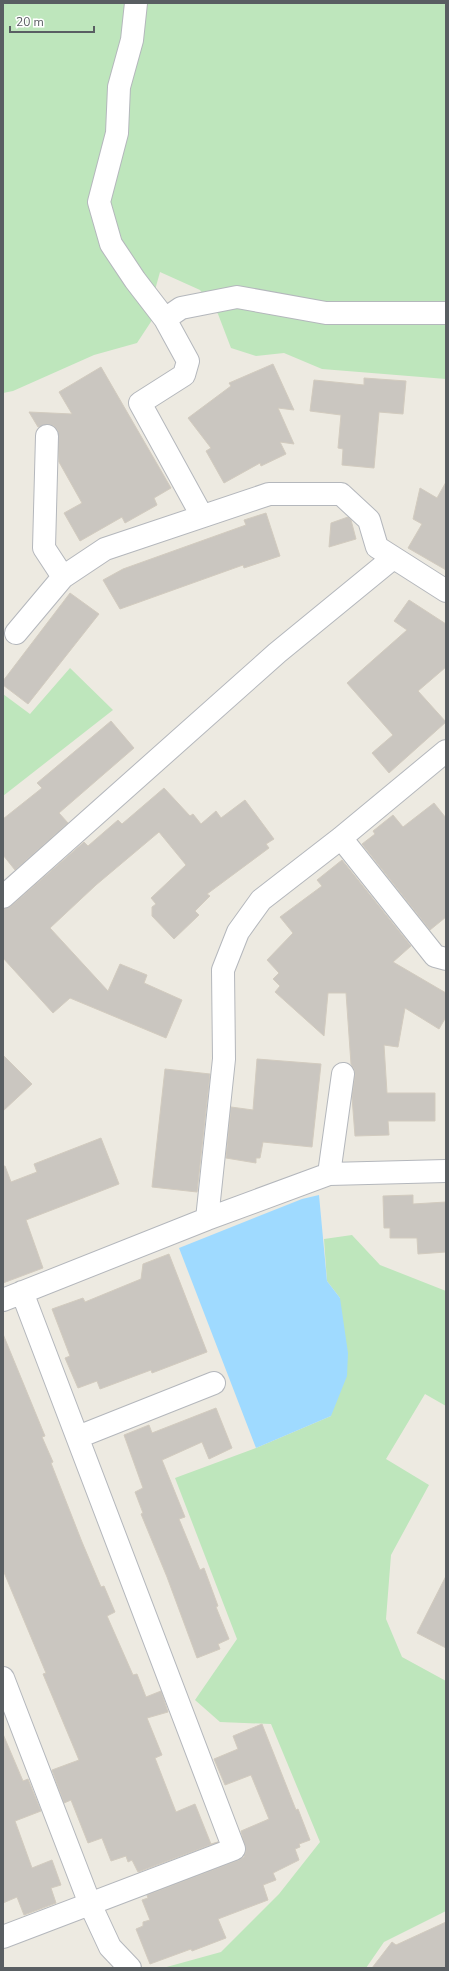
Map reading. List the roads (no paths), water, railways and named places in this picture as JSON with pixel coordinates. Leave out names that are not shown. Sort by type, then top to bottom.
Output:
[{"type":"street","points":[[136,3],[132,40],[119,87],[117,134],[99,202],[110,244],[165,319],[188,361],[184,375],[140,403],[202,516]]},
{"type":"street","points":[[165,319],[181,308],[237,297],[326,313],[446,313]]},
{"type":"street","points":[[47,436],[44,548],[63,578]]},
{"type":"street","points":[[16,633],[63,578],[105,549],[269,494],[341,494],[368,520],[377,547],[392,558],[446,590]]},
{"type":"street","points":[[3,897],[277,653],[392,558]]},
{"type":"street","points":[[207,1219],[224,1059],[223,970],[238,932],[261,900],[341,838],[446,750]]},
{"type":"street","points":[[341,838],[435,956],[446,959]]},
{"type":"street","points":[[328,1174],[343,1074]]},
{"type":"street","points":[[3,1937],[234,1849],[78,1437],[13,1296],[207,1219],[328,1174],[446,1171]]},
{"type":"street","points":[[78,1437],[214,1383]]},
{"type":"street","points":[[3,1678],[90,1904],[110,1946],[130,1968]]},
{"type":"water","points":[[319,1195],[327,1281],[340,1298],[348,1353],[347,1376],[331,1416],[256,1448],[179,1248],[302,1199]]}]
